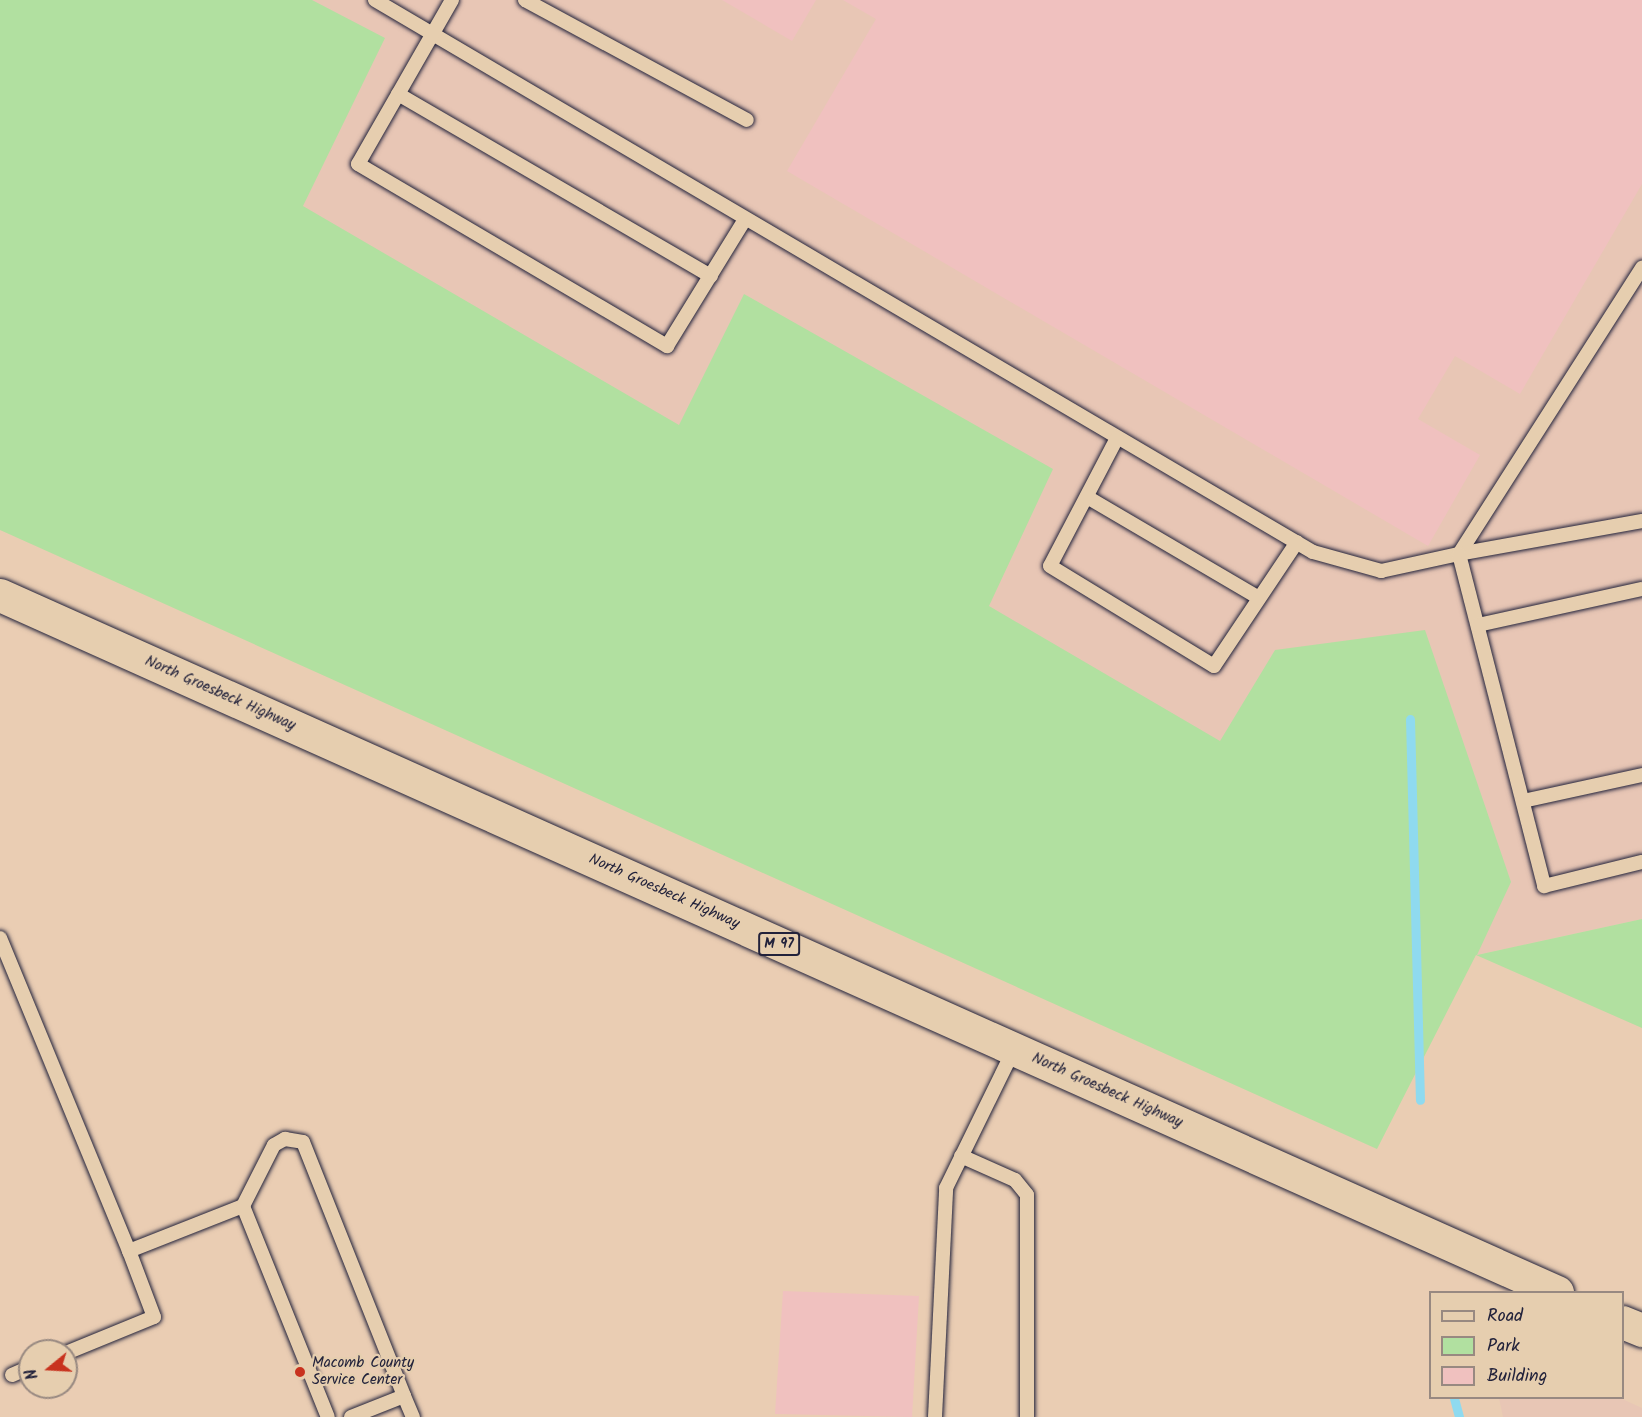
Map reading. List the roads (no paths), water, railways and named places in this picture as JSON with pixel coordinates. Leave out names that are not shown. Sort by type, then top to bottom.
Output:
[{"type":"main road","name":"North Groesbeck Highway","points":[[0,595],[1553,1291]]},
{"type":"main road","points":[[1624,1322],[1642,1330]]},
{"type":"lane","points":[[375,0],[744,221],[1313,552],[1381,571],[1460,554],[1642,521]]},
{"type":"lane","points":[[452,0],[358,164],[667,345],[744,221]]},
{"type":"lane","points":[[525,0],[747,120]]},
{"type":"lane","points":[[398,94],[711,276]]},
{"type":"lane","points":[[1642,268],[1460,554],[1544,886],[1642,862]]},
{"type":"lane","points":[[1118,438],[1050,566],[1214,666],[1297,543]]},
{"type":"lane","points":[[1087,497],[1259,598]]},
{"type":"lane","points":[[1478,625],[1642,589]]},
{"type":"lane","points":[[1523,801],[1642,775]]},
{"type":"lane","points":[[0,939],[154,1317],[78,1348]]},
{"type":"lane","points":[[935,1417],[946,1188],[1014,1049]]},
{"type":"lane","points":[[129,1251],[243,1206],[274,1145],[285,1139],[303,1142],[412,1417]]},
{"type":"lane","points":[[961,1156],[1015,1180],[1027,1195],[1027,1417]]},
{"type":"lane","points":[[243,1206],[327,1417]]},
{"type":"lane","points":[[12,1375],[18,1372]]},
{"type":"lane","points":[[351,1417],[404,1396]]},
{"type":"waterway","points":[[1410,719],[1420,1100]]},
{"type":"waterway","points":[[1454,1399],[1459,1417]]},
{"type":"place","name":"Macomb County Service Center","points":[[300,1372]]}]
